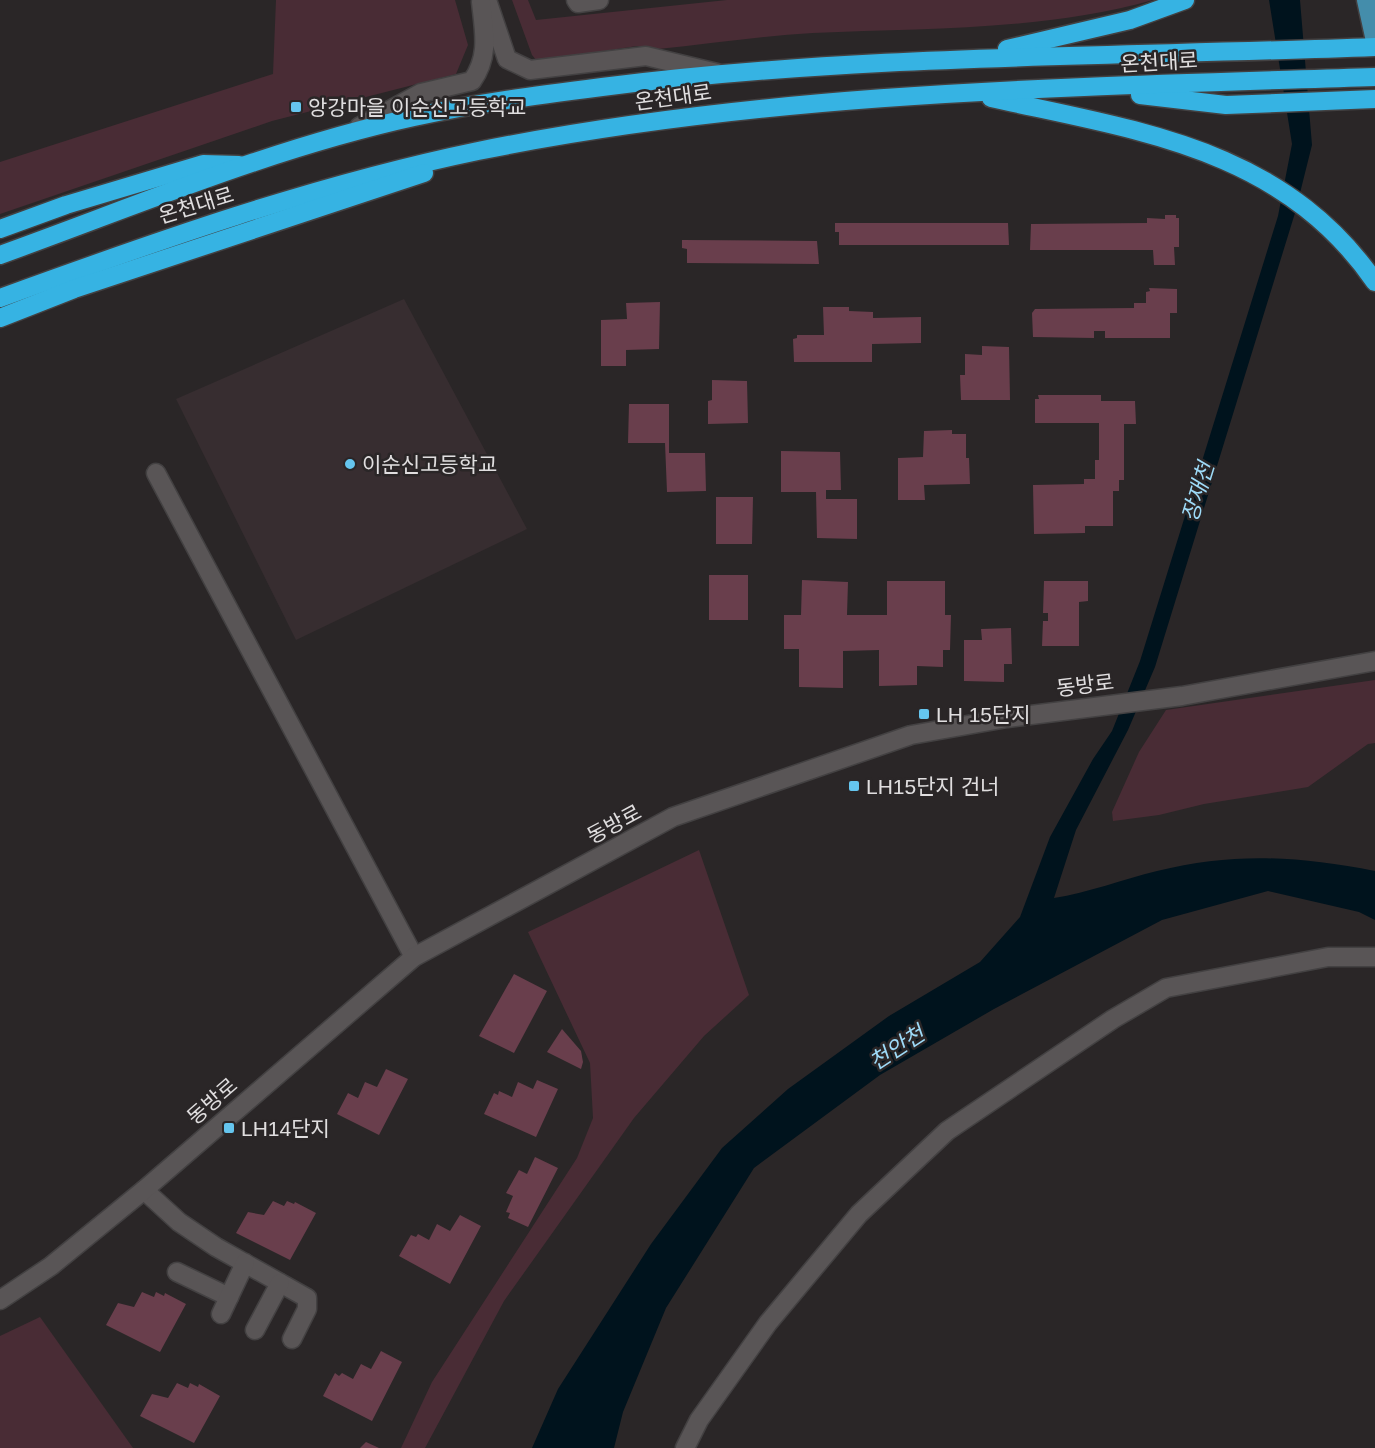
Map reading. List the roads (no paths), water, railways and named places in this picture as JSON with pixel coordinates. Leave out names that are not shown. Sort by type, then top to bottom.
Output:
[{"type":"highway","points":[[973,57],[1130,20],[1185,0]]},
{"type":"highway","name":"온천대로","points":[[0,255],[247,166],[348,133],[510,99],[825,64],[973,57],[1227,53],[1375,47]]},
{"type":"highway","name":"온천대로","points":[[0,298],[181,232],[372,176],[479,151],[611,129],[751,109],[920,93],[1375,77]]},
{"type":"highway","points":[[1087,88],[1226,105],[1375,99]]},
{"type":"highway","points":[[963,92],[1128,128],[1184,144],[1237,164],[1279,188],[1327,224],[1375,282]]},
{"type":"highway","points":[[0,318],[74,289],[403,181],[479,151]]},
{"type":"highway","points":[[0,229],[66,205],[203,164],[247,166]]},
{"type":"main road","points":[[1366,0],[1375,41]]},
{"type":"street","points":[[348,133],[421,93],[472,81],[482,66],[484,33],[480,0]]},
{"type":"street","points":[[488,0],[507,58],[530,70],[646,56],[719,74]]},
{"type":"street","points":[[576,0],[578,3],[599,0]]},
{"type":"street","points":[[156,473],[414,957]]},
{"type":"street","name":"동방로","points":[[0,1299],[51,1266],[144,1190],[414,957],[673,817],[911,735],[1070,709],[1182,696],[1375,660]]},
{"type":"street","points":[[685,1448],[699,1420],[783,1305],[859,1214],[947,1131],[1113,1019],[1166,988],[1328,957],[1375,957]]},
{"type":"street","points":[[144,1190],[179,1222],[307,1298],[307,1309],[292,1339]]},
{"type":"street","points":[[221,1314],[246,1263]]},
{"type":"street","points":[[177,1272],[229,1297]]},
{"type":"street","points":[[255,1330],[280,1283]]},
{"type":"water","points":[[1269,0],[1300,0],[1312,145],[1295,213],[1155,667],[1128,730],[1076,830],[1054,898],[1185,865],[1239,859],[1292,859],[1375,871],[1375,920],[1359,912],[1268,891],[1162,920],[994,1009],[880,1075],[754,1168],[666,1308],[623,1412],[614,1448],[532,1448],[558,1389],[651,1244],[722,1148],[788,1089],[889,1016],[980,962],[1020,917],[1050,837],[1093,759],[1112,731],[1140,661],[1278,216],[1292,144]]},
{"type":"place","name":"앙강마을 이순신고등학교","points":[[296,107]]},
{"type":"place","name":"이순신고등학교","points":[[350,464]]},
{"type":"place","name":"LH 15단지","points":[[924,714]]},
{"type":"place","name":"LH15단지 건너","points":[[854,786]]},
{"type":"place","name":"LH14단지","points":[[229,1128]]},
{"type":"water label","name":"장재천","points":[[1198,492]]},
{"type":"water label","name":"천안천","points":[[897,1048]]}]
